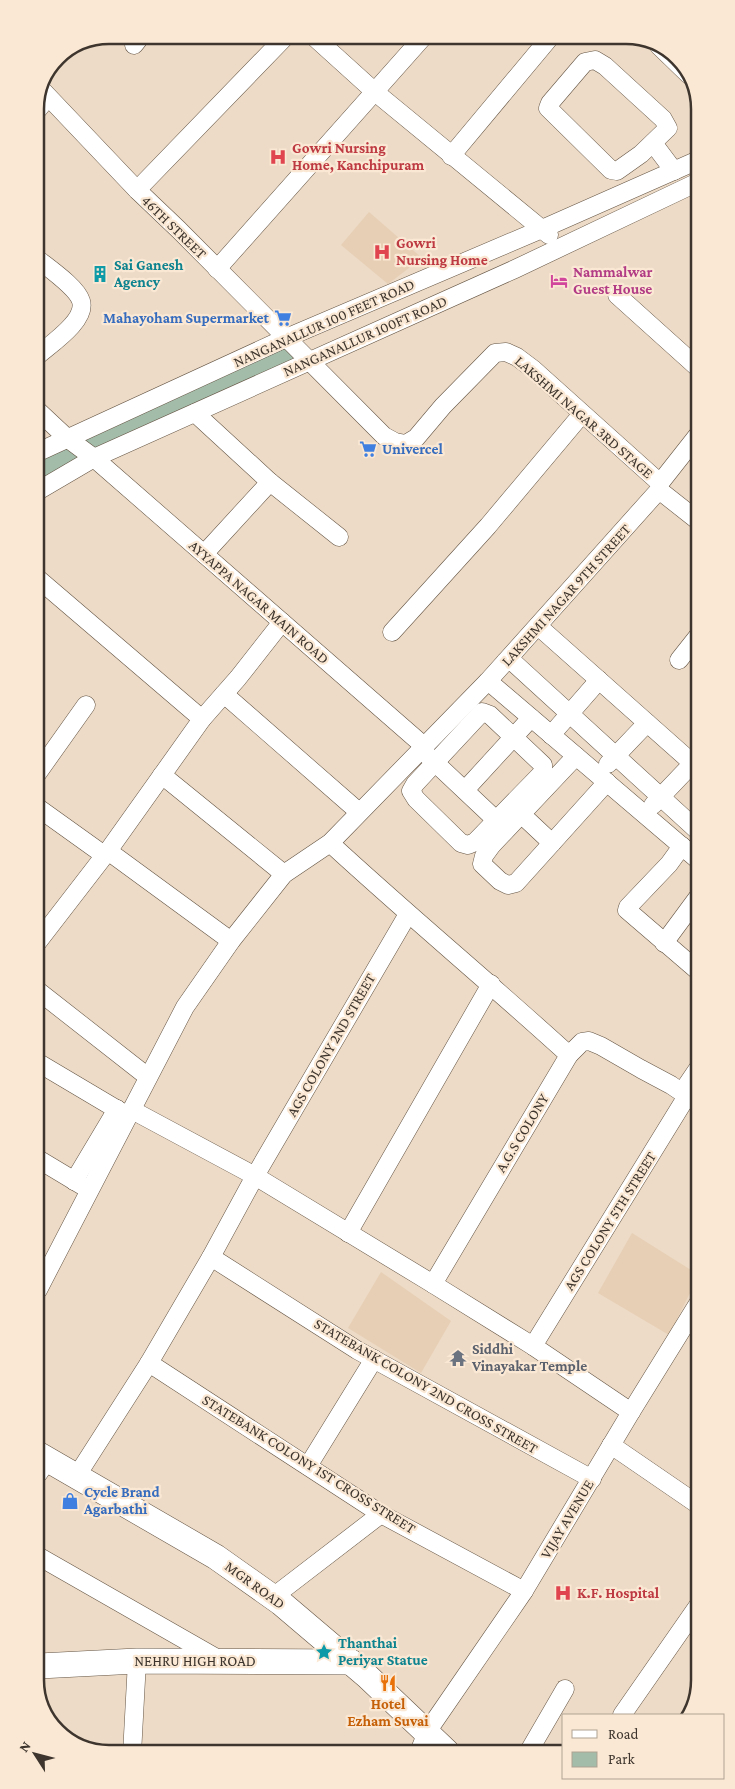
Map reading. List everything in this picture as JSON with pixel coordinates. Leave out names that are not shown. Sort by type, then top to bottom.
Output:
[{"type":"street","points":[[137,190],[278,44]]},
{"type":"street","points":[[322,44],[375,92],[542,229],[560,246]]},
{"type":"street","points":[[218,269],[417,44]]},
{"type":"street","points":[[451,156],[544,44]]},
{"type":"street","points":[[595,60],[605,66],[663,118],[668,128],[647,148],[618,171],[611,170],[548,108],[550,103],[585,62],[595,60]]},
{"type":"street","name":"46TH STREET","points":[[46,94],[137,190],[310,362]]},
{"type":"street","points":[[647,148],[667,174]]},
{"type":"street","name":"NANGANALLUR 100 FEET ROAD","points":[[44,449],[286,338],[691,163]]},
{"type":"street","name":"NANGANALLUR 100FT ROAD","points":[[44,487],[94,458],[506,273],[691,185]]},
{"type":"street","points":[[44,264],[74,290],[81,300],[82,309],[72,325],[44,350]]},
{"type":"street","points":[[616,295],[691,362]]},
{"type":"street","name":"LAKSHMI NAGAR 3RD STAGE","points":[[310,362],[384,436],[395,442],[406,444],[416,438],[443,406],[495,353],[506,352],[517,357],[533,369],[691,514]]},
{"type":"street","points":[[195,413],[270,482],[339,537]]},
{"type":"street","points":[[392,632],[481,534],[582,414]]},
{"type":"street","name":"AYYAPPA NAGAR MAIN ROAD","points":[[44,416],[282,622],[423,748],[435,763],[496,820]]},
{"type":"street","name":"LAKSHMI NAGAR 9TH STREET","points":[[126,1112],[148,1077],[185,1007],[231,940],[284,874],[330,843],[488,681],[660,486],[691,444]]},
{"type":"street","points":[[204,554],[270,482]]},
{"type":"street","points":[[44,584],[202,719]]},
{"type":"street","points":[[44,934],[106,853],[202,719],[282,622]]},
{"type":"street","points":[[538,626],[691,762]]},
{"type":"street","points":[[678,660],[691,644]]},
{"type":"street","points":[[506,661],[514,663],[691,825]]},
{"type":"street","points":[[551,735],[599,680]]},
{"type":"street","points":[[488,681],[644,814],[691,849]]},
{"type":"street","points":[[224,694],[359,812]]},
{"type":"street","points":[[44,764],[86,705]]},
{"type":"street","points":[[482,712],[490,715],[542,765],[543,772],[475,842],[468,845],[461,843],[416,799],[411,791],[435,763],[482,712]]},
{"type":"street","points":[[465,790],[531,718]]},
{"type":"street","points":[[576,756],[492,845],[484,856],[482,864],[500,881],[508,885],[516,883],[552,843],[602,778],[616,756],[646,722]]},
{"type":"street","points":[[644,814],[691,770]]},
{"type":"street","points":[[162,775],[284,874]]},
{"type":"street","points":[[44,812],[231,940]]},
{"type":"street","points":[[521,814],[552,843]]},
{"type":"street","points":[[330,843],[569,1055],[582,1042],[601,1046],[672,1085],[689,1097]]},
{"type":"street","points":[[691,851],[627,910],[691,965]]},
{"type":"street","points":[[664,942],[691,907]]},
{"type":"street","name":"AGS COLONY 2ND STREET","points":[[76,1476],[149,1363],[254,1176],[408,914]]},
{"type":"street","points":[[348,1233],[491,984]]},
{"type":"street","points":[[44,995],[148,1077]]},
{"type":"street","name":"A.G.S COLONY","points":[[433,1284],[569,1055]]},
{"type":"street","points":[[44,1066],[126,1112],[254,1176],[533,1346],[631,1412]]},
{"type":"street","name":"AGS COLONY 5TH STREET","points":[[533,1346],[689,1097]]},
{"type":"street","points":[[74,1181],[126,1112]]},
{"type":"street","points":[[44,1278],[90,1190],[126,1112]]},
{"type":"street","points":[[44,1163],[90,1190]]},
{"type":"street","name":"STATEBANK COLONY 2ND CROSS STREET","points":[[210,1257],[374,1359],[592,1479]]},
{"type":"street","name":"VIJAY AVENUE","points":[[423,1742],[524,1591],[691,1315]]},
{"type":"street","points":[[308,1466],[374,1359]]},
{"type":"street","name":"STATEBANK COLONY 1ST CROSS STREET","points":[[149,1363],[381,1514],[524,1591]]},
{"type":"street","points":[[611,1445],[691,1497]]},
{"type":"street","name":"MGR ROAD","points":[[44,1463],[76,1476],[216,1557],[273,1597],[351,1662],[423,1742]]},
{"type":"street","points":[[273,1597],[381,1514]]},
{"type":"street","points":[[44,1559],[221,1661]]},
{"type":"street","points":[[623,1714],[691,1616]]},
{"type":"street","points":[[132,1745],[136,1661]]},
{"type":"street","name":"NEHRU HIGH ROAD","points":[[44,1666],[136,1661],[351,1662]]},
{"type":"street","points":[[532,1745],[565,1689]]},
{"type":"shaded area","name":"Gowri Nursing Home","points":[[369,212],[422,258],[388,284],[341,245]]},
{"type":"shaded area","points":[[632,1233],[691,1270],[691,1291],[669,1335],[598,1293]]},
{"type":"shaded area","points":[[381,1272],[451,1321],[421,1373],[348,1328]]},
{"type":"green space","points":[[283,345],[299,361],[94,454],[76,439]]},
{"type":"green space","points":[[67,443],[85,459],[44,482],[44,455]]},
{"type":"place","name":"Gowri Nursing Home, Kanchipuram","points":[[278,157]]},
{"type":"place","name":"Gowri Nursing Home","points":[[382,252]]},
{"type":"place","name":"Sai Ganesh Agency","points":[[100,274]]},
{"type":"place","name":"Nammalwar Guest House","points":[[559,281]]},
{"type":"place","name":"Mahayoham Supermarket","points":[[283,318]]},
{"type":"place","name":"Univercel","points":[[368,449]]},
{"type":"place","name":"Siddhi Vinayakar Temple","points":[[458,1358]]},
{"type":"place","name":"Cycle Brand Agarbathi","points":[[70,1501]]},
{"type":"place","name":"K.F. Hospital","points":[[563,1593]]},
{"type":"place","name":"Thanthai Periyar Statue","points":[[324,1652]]},
{"type":"place","name":"Hotel Ezham Suvai","points":[[388,1683]]}]
